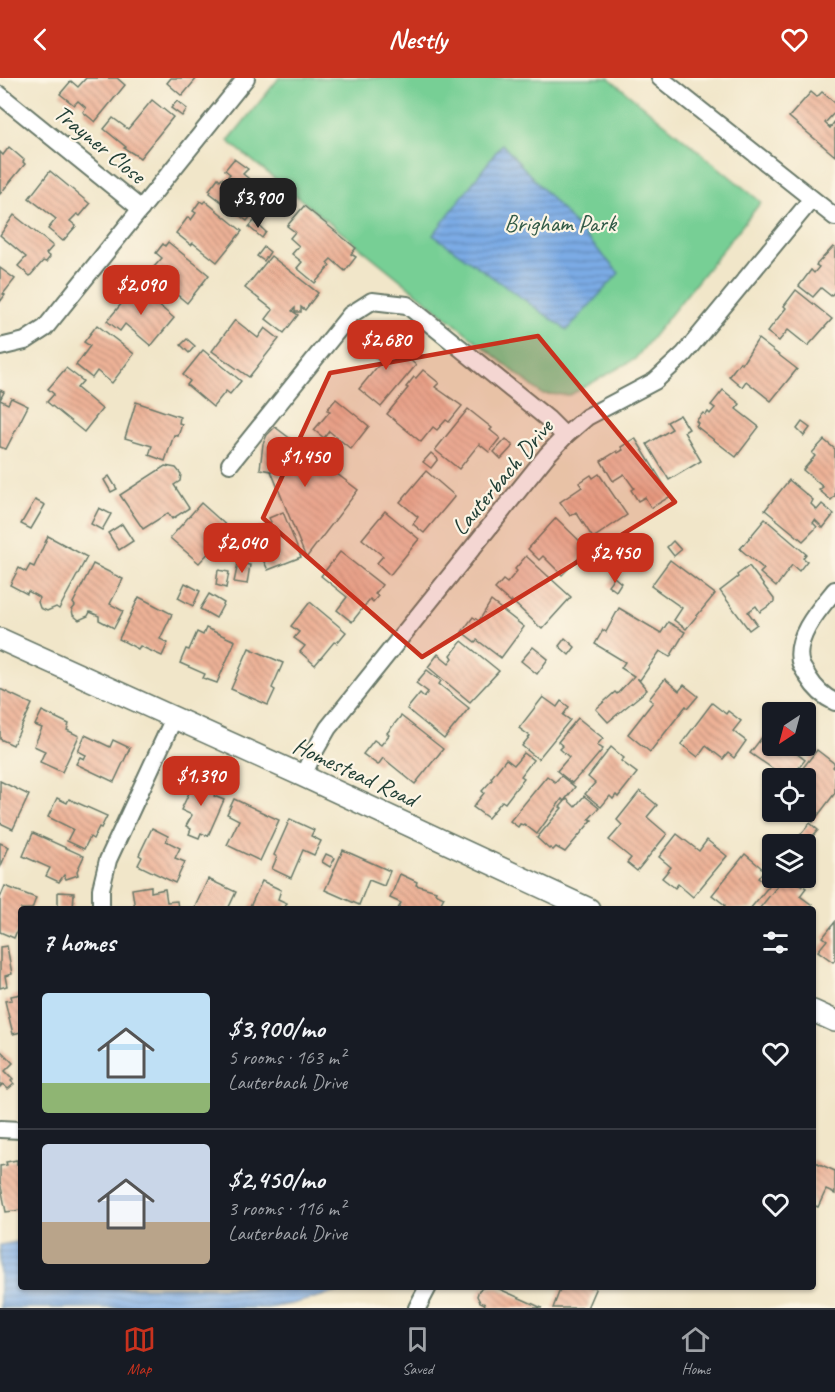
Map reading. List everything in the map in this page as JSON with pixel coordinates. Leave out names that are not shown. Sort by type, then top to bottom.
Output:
[{"type":"street","points":[[0,346],[25,341],[45,328],[246,78]]},
{"type":"street","points":[[660,78],[835,217]]},
{"type":"street","name":"Trayner Close","points":[[0,95],[141,208]]},
{"type":"street","name":"Lauterbach Drive","points":[[303,776],[328,728],[539,464],[565,436],[588,417],[655,381],[684,354],[811,200]]},
{"type":"street","points":[[230,464],[350,315],[372,301],[407,305],[548,419],[565,436]]},
{"type":"street","points":[[835,590],[809,622],[802,641],[800,658],[801,665],[813,685],[835,702]]},
{"type":"street","name":"Homestead Road","points":[[0,639],[583,906]]},
{"type":"street","points":[[102,906],[101,889],[108,860],[174,718]]},
{"type":"street","points":[[816,1012],[835,1022]]},
{"type":"street","points":[[0,1129],[18,1130]]},
{"type":"street","points":[[417,1308],[426,1290]]},
{"type":"highlighted area","points":[[538,336],[675,502],[422,657],[263,518],[330,373]]},
{"type":"green space","name":"Brigham Park","points":[[279,78],[609,78],[761,202],[635,359],[570,395],[542,394],[228,141]]},
{"type":"water","points":[[502,144],[619,273],[567,330],[433,235]]},
{"type":"water","points":[[18,1242],[18,1290],[344,1290],[292,1304],[267,1308],[0,1308],[0,1245]]},
{"type":"building","points":[[86,78],[117,78],[125,85],[95,122],[83,112],[86,108],[78,101],[74,105],[60,94],[71,81],[78,87]]},
{"type":"building","points":[[171,78],[197,78],[182,96],[167,83]]},
{"type":"building","points":[[811,92],[817,97],[822,92],[835,103],[835,112],[825,123],[830,128],[835,121],[835,156],[789,117]]},
{"type":"building","points":[[152,100],[173,117],[140,158],[124,148],[126,147],[104,129],[113,118],[128,129]]},
{"type":"building","points":[[177,101],[187,109],[182,116],[171,108]]},
{"type":"building","points":[[9,147],[24,160],[25,164],[0,194],[0,152],[3,155]]},
{"type":"building","points":[[234,159],[248,169],[243,174],[268,194],[247,221],[209,190],[218,178],[225,180],[230,174],[225,170]]},
{"type":"building","points":[[50,171],[90,204],[80,216],[77,214],[70,221],[76,226],[63,241],[48,229],[56,219],[29,198]]},
{"type":"building","points":[[200,201],[203,203],[205,201],[242,231],[217,262],[176,233],[188,217],[191,220],[196,213],[193,211]]},
{"type":"building","points":[[304,206],[356,248],[351,254],[356,257],[345,271],[331,259],[327,263],[330,266],[315,283],[297,268],[302,262],[292,254],[299,246],[290,238],[295,232],[287,226]]},
{"type":"building","points":[[14,215],[53,246],[46,254],[50,257],[46,262],[43,261],[30,276],[18,266],[26,257],[0,235]]},
{"type":"building","points":[[254,221],[266,232],[262,238],[249,227]]},
{"type":"building","points":[[168,242],[209,275],[187,303],[164,284],[159,290],[144,278],[162,258],[156,253],[163,244],[165,246]]},
{"type":"building","points":[[264,247],[270,252],[264,261],[257,256]]},
{"type":"building","points":[[833,247],[835,248],[835,291],[831,296],[821,288],[813,297],[799,286],[811,270],[814,273],[819,267],[816,265]]},
{"type":"building","points":[[271,256],[318,293],[305,310],[301,307],[301,312],[295,312],[295,308],[292,311],[298,315],[284,333],[266,319],[273,310],[245,288]]},
{"type":"building","points":[[0,268],[15,279],[3,294],[5,295],[0,302]]},
{"type":"building","points":[[133,284],[174,318],[151,346],[125,324],[120,331],[107,321],[123,302],[120,300]]},
{"type":"building","points":[[796,290],[832,319],[808,346],[788,330],[779,341],[767,332],[786,308],[784,306]]},
{"type":"building","points":[[235,320],[258,338],[265,328],[279,339],[249,377],[212,351]]},
{"type":"building","points":[[97,325],[134,354],[112,383],[97,371],[92,378],[76,365],[90,346],[84,342]]},
{"type":"building","points":[[379,334],[400,352],[403,349],[416,365],[381,407],[359,389],[381,362],[366,350]]},
{"type":"building","points":[[187,339],[195,346],[189,353],[181,345]]},
{"type":"building","points":[[758,339],[797,369],[771,401],[746,381],[742,387],[729,376],[740,362],[742,364]]},
{"type":"building","points":[[203,350],[241,381],[230,394],[226,391],[213,407],[187,385],[190,381],[183,375]]},
{"type":"building","points":[[66,368],[83,381],[77,388],[102,409],[84,432],[47,402],[54,394],[48,389]]},
{"type":"building","points":[[423,370],[439,383],[435,387],[462,406],[449,422],[446,420],[437,430],[433,427],[421,442],[387,414],[414,377],[416,378]]},
{"type":"building","points":[[723,390],[740,404],[736,409],[759,427],[736,457],[696,426],[698,423],[696,421],[703,413],[710,414],[715,408],[711,405]]},
{"type":"building","points":[[11,398],[28,406],[6,449],[0,447],[0,400],[8,404]]},
{"type":"building","points":[[336,399],[369,426],[351,449],[329,431],[324,438],[314,430],[330,411],[327,410]]},
{"type":"building","points":[[136,402],[180,417],[179,423],[182,424],[178,436],[174,435],[165,461],[149,455],[152,446],[125,438]]},
{"type":"building","points":[[468,409],[492,428],[490,430],[500,438],[489,452],[479,444],[459,469],[435,450]]},
{"type":"building","points":[[680,415],[689,429],[684,432],[701,461],[669,480],[647,444],[672,429],[667,422]]},
{"type":"building","points":[[802,422],[810,428],[804,436],[797,429]]},
{"type":"building","points":[[275,427],[358,490],[306,558],[271,471],[260,469],[263,444],[267,435]]},
{"type":"building","points":[[635,438],[671,496],[651,508],[645,497],[638,501],[631,490],[634,488],[624,474],[613,481],[601,461],[623,450],[621,447]]},
{"type":"building","points":[[506,439],[513,446],[501,459],[494,452]]},
{"type":"building","points":[[824,440],[835,449],[835,496],[831,500],[819,490],[823,487],[803,470],[815,456],[812,453]]},
{"type":"building","points":[[431,453],[438,459],[431,468],[423,462]]},
{"type":"building","points":[[165,466],[176,468],[181,474],[180,481],[174,485],[189,508],[172,519],[168,513],[143,529],[120,495]]},
{"type":"building","points":[[426,471],[455,496],[424,533],[413,524],[418,517],[400,502]]},
{"type":"building","points":[[599,474],[627,515],[593,538],[576,512],[570,516],[560,502],[582,487],[579,483],[591,475],[593,478]]},
{"type":"building","points":[[109,476],[117,489],[111,492],[104,480]]},
{"type":"building","points":[[789,480],[813,500],[811,504],[817,510],[822,504],[834,514],[823,528],[815,520],[813,523],[817,527],[803,541],[765,510]]},
{"type":"building","points":[[35,500],[45,505],[31,529],[21,524]]},
{"type":"building","points":[[201,503],[238,536],[227,549],[219,542],[199,563],[170,538]]},
{"type":"building","points":[[99,508],[111,514],[102,530],[91,524]]},
{"type":"building","points":[[385,511],[419,539],[390,575],[377,563],[383,556],[362,539]]},
{"type":"building","points":[[283,512],[301,557],[268,570],[256,545],[249,547],[244,532],[271,522],[269,518]]},
{"type":"building","points":[[556,518],[588,549],[562,575],[543,556],[539,560],[528,549]]},
{"type":"building","points":[[765,519],[806,554],[803,558],[807,561],[799,571],[792,565],[776,587],[760,573],[764,569],[740,549]]},
{"type":"building","points":[[122,524],[133,541],[119,550],[108,533]]},
{"type":"building","points":[[48,536],[87,557],[59,609],[56,607],[47,611],[40,608],[38,602],[40,598],[10,585],[19,568],[26,572],[30,565],[34,567]]},
{"type":"building","points":[[673,541],[681,550],[674,556],[667,547]]},
{"type":"building","points":[[340,552],[382,585],[375,594],[378,596],[373,602],[370,599],[352,622],[337,610],[347,597],[321,576]]},
{"type":"building","points":[[526,556],[571,597],[542,629],[512,601],[511,603],[495,589],[503,580],[507,583]]},
{"type":"building","points":[[670,560],[715,594],[686,629],[674,620],[682,608],[651,586]]},
{"type":"building","points":[[238,563],[250,565],[247,584],[234,582]]},
{"type":"building","points":[[93,564],[123,579],[110,604],[123,611],[114,628],[90,612],[88,616],[79,620],[73,615],[72,610],[75,606],[73,603]]},
{"type":"building","points":[[749,566],[774,602],[760,612],[756,606],[748,612],[757,624],[749,630],[720,591]]},
{"type":"building","points":[[218,570],[229,572],[226,588],[216,585]]},
{"type":"building","points":[[614,577],[621,583],[616,591],[608,585]]},
{"type":"building","points":[[185,583],[200,591],[193,606],[178,598]]},
{"type":"building","points":[[209,594],[224,603],[216,618],[200,609]]},
{"type":"building","points":[[139,597],[172,614],[160,639],[168,643],[162,656],[140,646],[138,649],[119,639]]},
{"type":"building","points":[[491,601],[524,627],[501,658],[462,632],[473,617],[479,621]]},
{"type":"building","points":[[310,602],[346,632],[337,643],[334,642],[315,665],[300,652],[305,646],[294,638],[299,632],[291,626]]},
{"type":"building","points":[[619,608],[661,633],[668,622],[685,632],[670,657],[660,651],[640,680],[637,678],[647,690],[608,722],[596,709],[615,692],[617,694],[634,676],[621,668],[625,662],[595,644],[603,630],[606,632]]},
{"type":"building","points":[[206,628],[235,641],[217,683],[203,678],[205,674],[180,663],[197,632],[203,635]]},
{"type":"building","points":[[565,638],[575,647],[569,655],[559,646]]},
{"type":"building","points":[[462,641],[499,671],[470,702],[428,667],[438,654],[449,663],[453,658],[451,655]]},
{"type":"building","points":[[533,647],[548,659],[537,674],[521,661]]},
{"type":"building","points":[[249,648],[283,663],[272,688],[275,690],[268,705],[231,689]]},
{"type":"building","points":[[427,670],[441,681],[439,684],[469,708],[444,739],[407,709],[420,693],[424,697],[428,692],[416,683]]},
{"type":"building","points":[[665,679],[679,691],[684,685],[698,696],[688,708],[686,706],[650,752],[628,734],[653,702],[649,699]]},
{"type":"building","points":[[0,689],[32,704],[13,745],[0,739]]},
{"type":"building","points":[[543,697],[557,707],[561,701],[569,707],[563,715],[570,720],[538,759],[522,746],[530,736],[519,728]]},
{"type":"building","points":[[712,703],[726,714],[728,711],[741,721],[733,731],[746,741],[734,758],[728,753],[723,759],[706,746],[698,757],[681,744]]},
{"type":"building","points":[[42,711],[69,724],[67,730],[79,736],[62,772],[40,762],[45,751],[34,746],[42,728],[35,725]]},
{"type":"building","points":[[401,716],[443,749],[415,784],[383,758],[378,765],[363,754],[374,740],[381,745],[389,735],[387,733]]},
{"type":"building","points":[[578,718],[603,738],[597,745],[603,749],[572,783],[557,771],[569,757],[560,749],[563,746],[558,742]]},
{"type":"building","points":[[85,735],[110,747],[113,740],[130,748],[114,782],[76,764],[80,757],[84,759],[86,755],[78,751]]},
{"type":"building","points":[[762,737],[762,756],[800,756],[805,760],[799,768],[772,768],[750,753]]},
{"type":"building","points":[[611,747],[624,758],[621,761],[637,773],[618,797],[616,795],[613,799],[610,796],[601,807],[585,794],[595,783],[588,777]]},
{"type":"building","points":[[816,751],[835,764],[833,767],[835,769],[835,793],[816,818],[816,768],[803,768],[812,756],[816,756]]},
{"type":"building","points":[[524,753],[533,760],[521,776],[524,778],[505,803],[502,801],[488,818],[473,807],[506,759],[514,765]]},
{"type":"building","points":[[188,776],[217,789],[214,796],[224,800],[208,836],[201,833],[199,838],[189,834],[191,829],[186,826],[192,815],[181,810],[189,793],[182,790]]},
{"type":"building","points":[[547,776],[555,782],[561,776],[575,787],[564,801],[562,799],[537,834],[524,824],[518,827],[510,821]]},
{"type":"building","points":[[0,781],[29,795],[13,829],[0,823]]},
{"type":"building","points":[[640,791],[657,805],[647,817],[667,834],[637,871],[627,863],[631,858],[609,840],[622,825],[617,820]]},
{"type":"building","points":[[584,796],[599,808],[589,819],[592,820],[565,852],[556,847],[553,850],[549,849],[537,838],[567,799],[575,807]]},
{"type":"building","points":[[57,798],[67,803],[69,799],[107,816],[93,839],[90,837],[84,849],[67,841],[73,829],[48,817]]},
{"type":"building","points":[[234,799],[279,820],[260,861],[227,845],[239,820],[227,814]]},
{"type":"building","points":[[290,819],[314,830],[311,836],[321,841],[314,855],[303,850],[291,878],[272,869],[277,857],[274,855]]},
{"type":"building","points":[[810,823],[818,830],[815,834],[801,834]]},
{"type":"building","points":[[152,828],[168,836],[166,841],[180,848],[175,858],[185,862],[175,883],[138,865],[142,857],[139,855]]},
{"type":"building","points":[[33,833],[84,856],[77,871],[78,875],[66,879],[64,875],[59,882],[46,876],[50,868],[23,856]]},
{"type":"building","points":[[677,834],[699,851],[707,840],[727,856],[693,897],[678,884],[675,888],[662,878],[671,867],[659,857]]},
{"type":"building","points":[[0,843],[9,847],[0,868]]},
{"type":"building","points":[[343,850],[390,871],[384,886],[369,880],[359,905],[325,890]]},
{"type":"building","points":[[326,854],[335,858],[330,867],[322,862]]},
{"type":"building","points":[[745,854],[762,868],[758,878],[762,881],[762,888],[767,888],[752,906],[725,905],[712,895]]},
{"type":"building","points":[[400,874],[417,882],[416,885],[436,891],[435,893],[444,897],[441,903],[447,905],[400,906],[401,903],[390,898]]},
{"type":"building","points":[[208,879],[236,892],[229,906],[195,906]]},
{"type":"building","points":[[262,881],[281,890],[278,899],[287,903],[286,906],[250,906]]},
{"type":"building","points":[[5,886],[36,898],[33,906],[18,906],[18,931],[14,938],[0,932],[0,898]]},
{"type":"building","points":[[151,886],[151,892],[165,889],[167,902],[177,901],[178,906],[135,906],[132,889]]},
{"type":"building","points":[[776,888],[806,888],[800,896],[811,906],[761,906]]},
{"type":"building","points":[[58,892],[74,893],[73,906],[58,906]]},
{"type":"building","points":[[835,922],[835,960],[833,962],[818,951],[827,940],[823,937]]},
{"type":"building","points":[[7,946],[12,974],[5,976],[7,986],[0,988],[0,947]]},
{"type":"building","points":[[18,995],[18,1033],[13,1034],[5,1001],[12,1000],[11,996]]},
{"type":"building","points":[[0,1050],[13,1063],[5,1071],[13,1079],[11,1081],[14,1084],[8,1089],[3,1084],[0,1087]]},
{"type":"building","points":[[17,1160],[18,1164],[18,1210],[6,1212],[0,1182],[0,1166],[7,1165],[6,1162]]},
{"type":"building","points":[[816,1162],[835,1171],[835,1194],[826,1190],[818,1207],[816,1206]]},
{"type":"building","points":[[479,1290],[502,1290],[542,1308],[483,1308],[485,1304],[480,1302],[477,1296]]},
{"type":"building","points":[[560,1290],[595,1290],[587,1308],[553,1308]]}]
